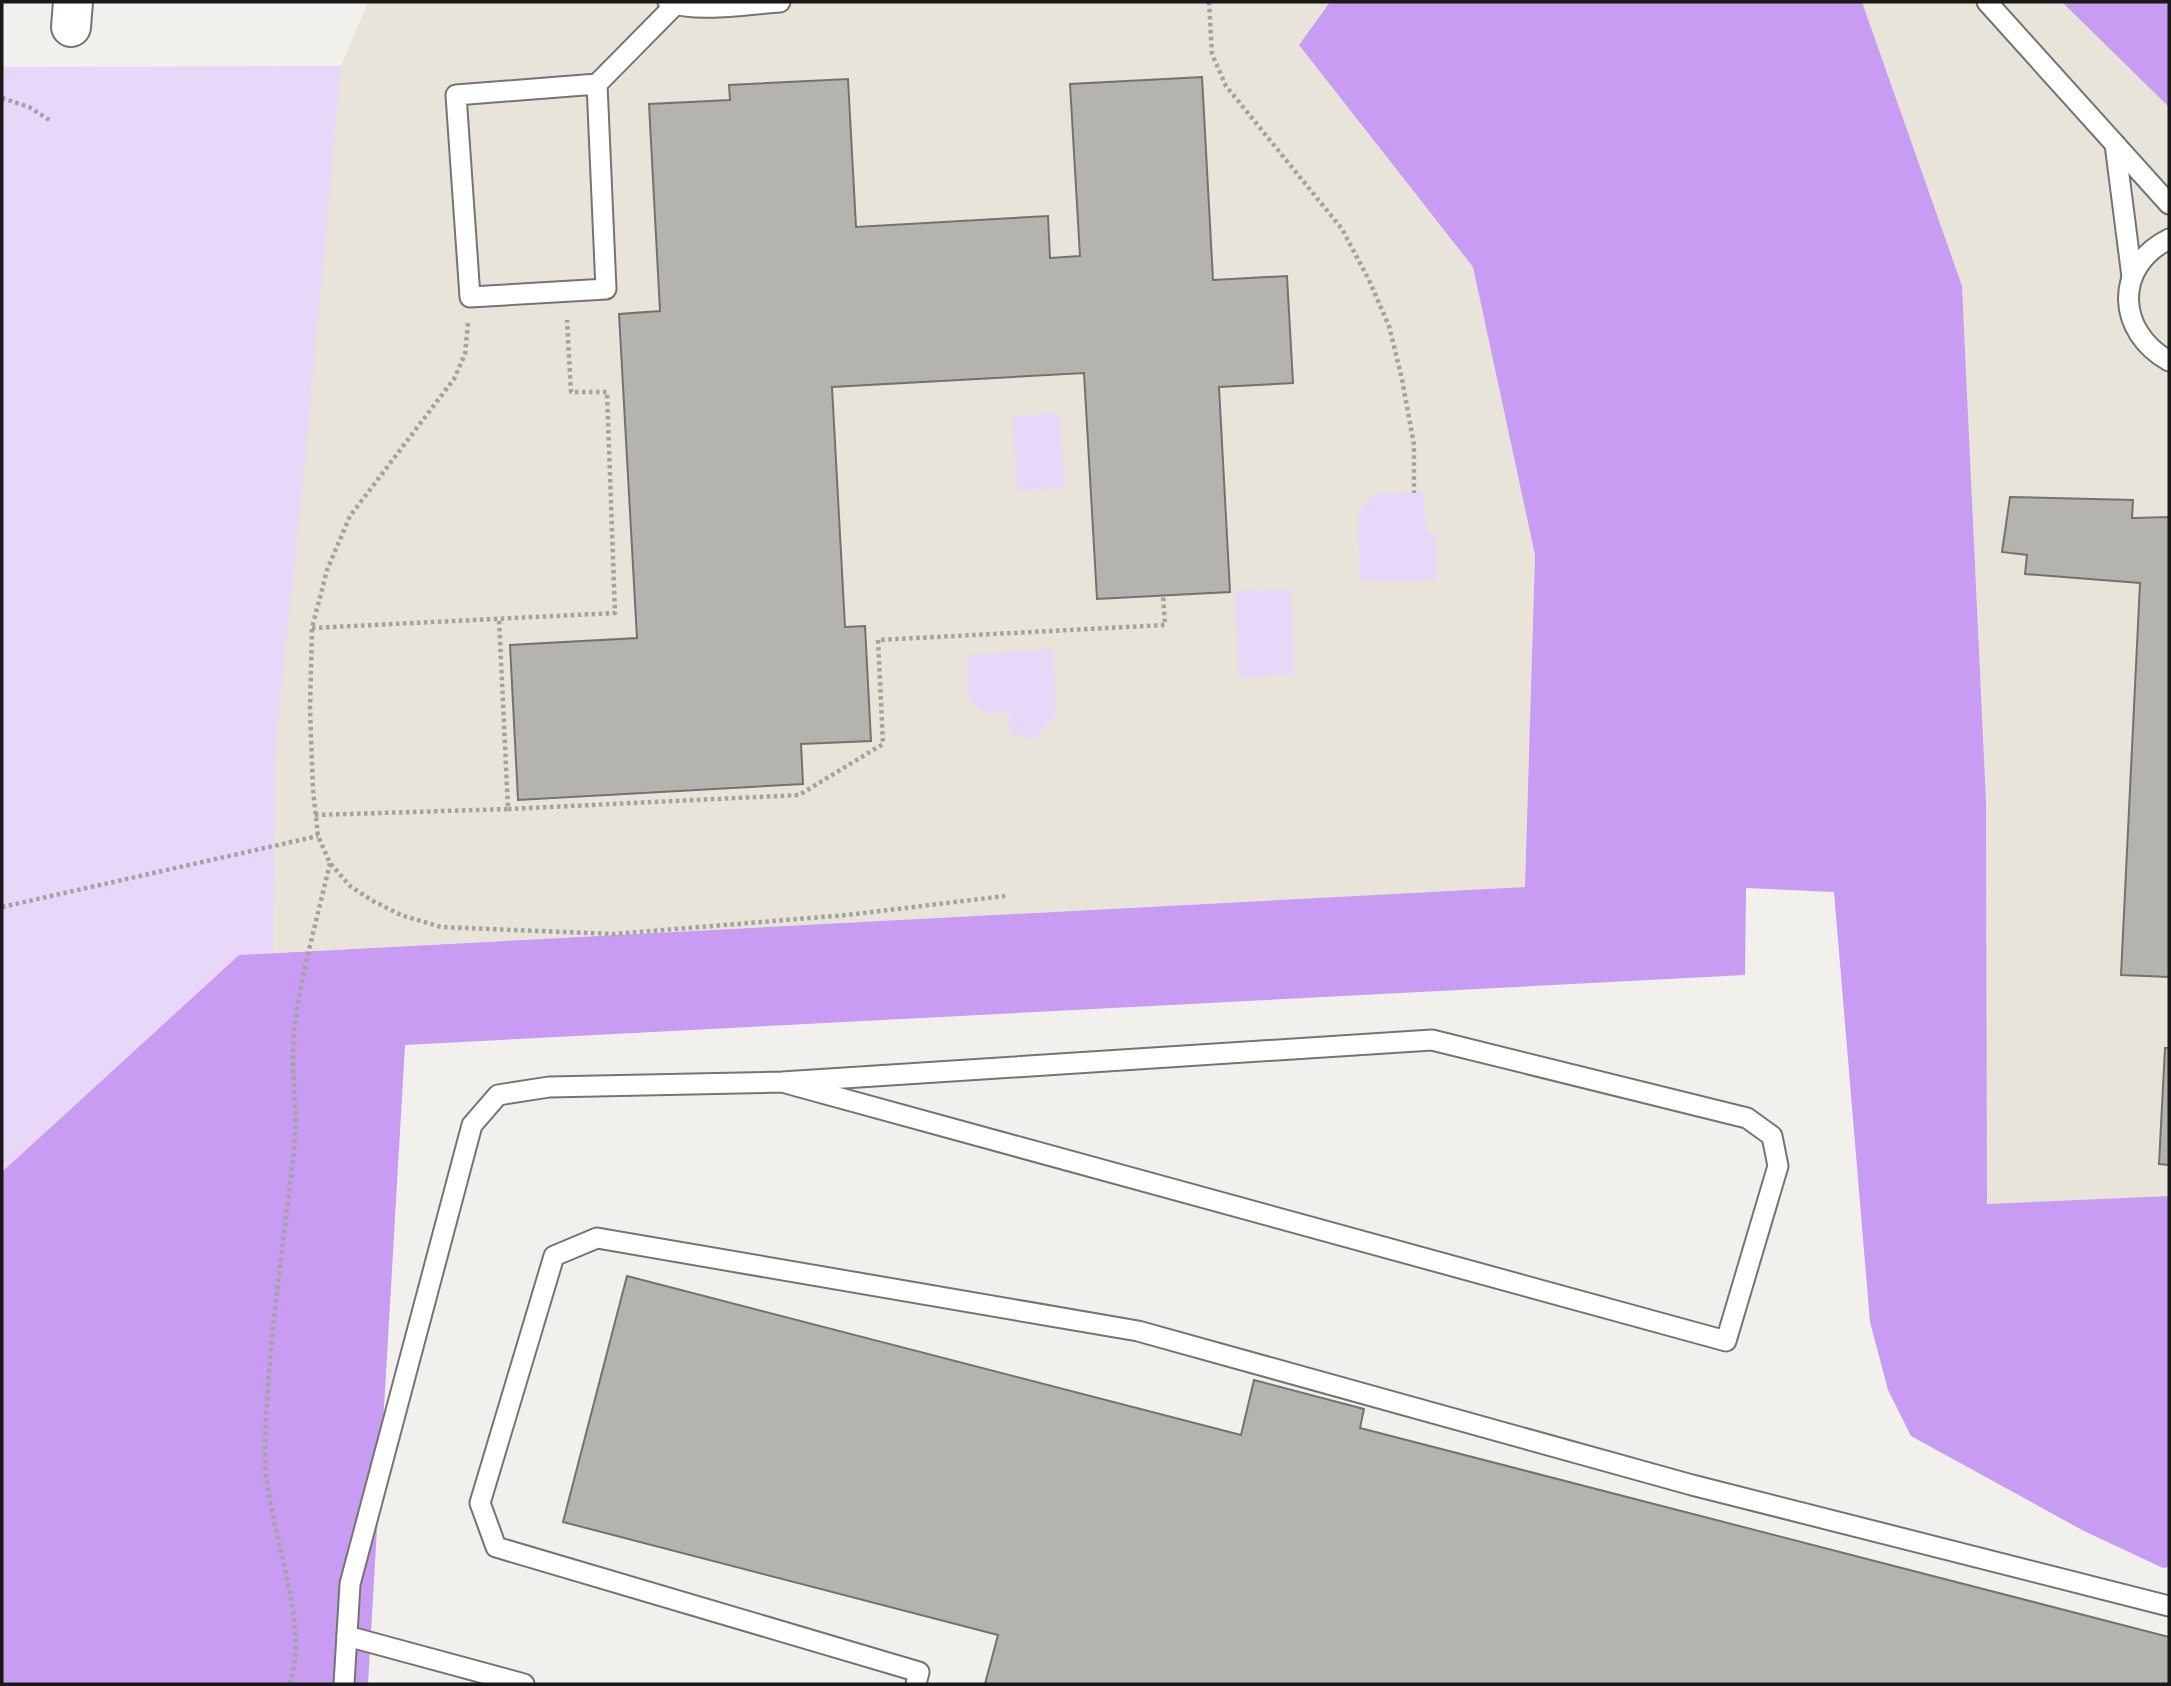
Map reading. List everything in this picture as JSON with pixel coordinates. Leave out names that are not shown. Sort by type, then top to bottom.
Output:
[{"type":"lane","points":[[597,85],[606,289],[470,297],[456,95],[597,85],[672,3],[712,6],[780,2]]},
{"type":"lane","points":[[1987,2],[2169,204]]},
{"type":"lane","points":[[2115,144],[2133,277]]},
{"type":"lane","points":[[2169,239],[2157,245],[2144,257],[2133,277],[2128,298],[2131,318],[2141,340],[2152,352],[2169,361]]},
{"type":"lane","points":[[344,1684],[350,1584],[472,1125],[498,1095],[549,1087],[782,1082],[1432,1040],[1747,1118],[1772,1136],[1777,1166],[1726,1341],[782,1082]]},
{"type":"lane","points":[[916,1684],[919,1672],[496,1547],[480,1503],[554,1256],[597,1238],[1138,1331],[1692,1485],[2169,1606]]},
{"type":"lane","points":[[347,1636],[524,1684]]},
{"type":"path","points":[[1209,2],[1212,54],[1226,86],[1342,229],[1389,326],[1414,445],[1414,493]]},
{"type":"path","points":[[2,98],[29,107],[51,121]]},
{"type":"path","points":[[312,628],[615,612],[607,392],[571,392],[565,292]]},
{"type":"path","points":[[470,297],[465,354],[454,379],[349,516],[327,570],[312,628],[310,709],[318,836],[330,863],[350,886],[401,915],[441,927],[614,934],[846,915],[1005,896]]},
{"type":"path","points":[[315,815],[799,795],[883,744],[878,640],[1165,625],[1163,595]]},
{"type":"path","points":[[499,618],[508,809]]},
{"type":"path","points":[[2,907],[318,836]]},
{"type":"path","points":[[290,1684],[293,1674],[294,1624],[285,1570],[270,1508],[265,1452],[271,1350],[295,1145],[295,1025],[330,863]]},
{"type":"shaded area","points":[[368,2],[1330,2],[1299,45],[1473,267],[1535,555],[1525,887],[273,953],[276,738],[341,66]]},
{"type":"shaded area","points":[[1330,2],[1862,2],[1962,286],[1986,801],[1987,1204],[2169,1196],[2169,1567],[2163,1568],[2084,1531],[1911,1436],[1888,1390],[1870,1322],[1834,892],[1746,888],[1745,975],[405,1045],[368,1684],[2,1684],[2,1172],[239,955],[1525,887],[1535,555],[1473,267],[1299,45]]},
{"type":"shaded area","points":[[1862,2],[2062,2],[2169,107],[2169,1196],[1987,1204],[1986,801],[1962,286]]},
{"type":"shaded area","points":[[2062,2],[2169,2],[2169,107]]},
{"type":"shaded area","points":[[341,66],[305,461],[276,738],[273,953],[239,955],[2,1172],[2,67]]},
{"type":"shaded area","points":[[1059,413],[1065,488],[1018,491],[1012,417]]},
{"type":"shaded area","points":[[1423,492],[1426,532],[1436,534],[1436,580],[1360,581],[1358,513],[1373,494]]},
{"type":"shaded area","points":[[1291,589],[1294,674],[1239,677],[1235,591]]},
{"type":"shaded area","points":[[1053,649],[1056,714],[1034,738],[1021,738],[1010,730],[1009,712],[987,714],[969,700],[967,655]]},
{"type":"building","points":[[1202,77],[1213,280],[1287,276],[1293,383],[1219,387],[1230,592],[1097,599],[1084,373],[832,387],[845,627],[865,626],[871,741],[801,744],[803,784],[518,800],[510,645],[637,638],[619,314],[660,311],[649,104],[730,100],[729,85],[848,79],[856,227],[1048,216],[1050,258],[1080,256],[1070,84]]},
{"type":"building","points":[[2010,497],[2133,500],[2132,518],[2169,517],[2169,977],[2121,975],[2140,583],[2025,574],[2027,555],[2002,552]]},
{"type":"building","points":[[2165,1048],[2169,1048],[2169,1165],[2159,1164]]},
{"type":"building","points":[[627,1276],[1241,1435],[1254,1380],[1364,1409],[1360,1428],[2169,1637],[2169,1684],[985,1684],[998,1635],[563,1522]]}]
